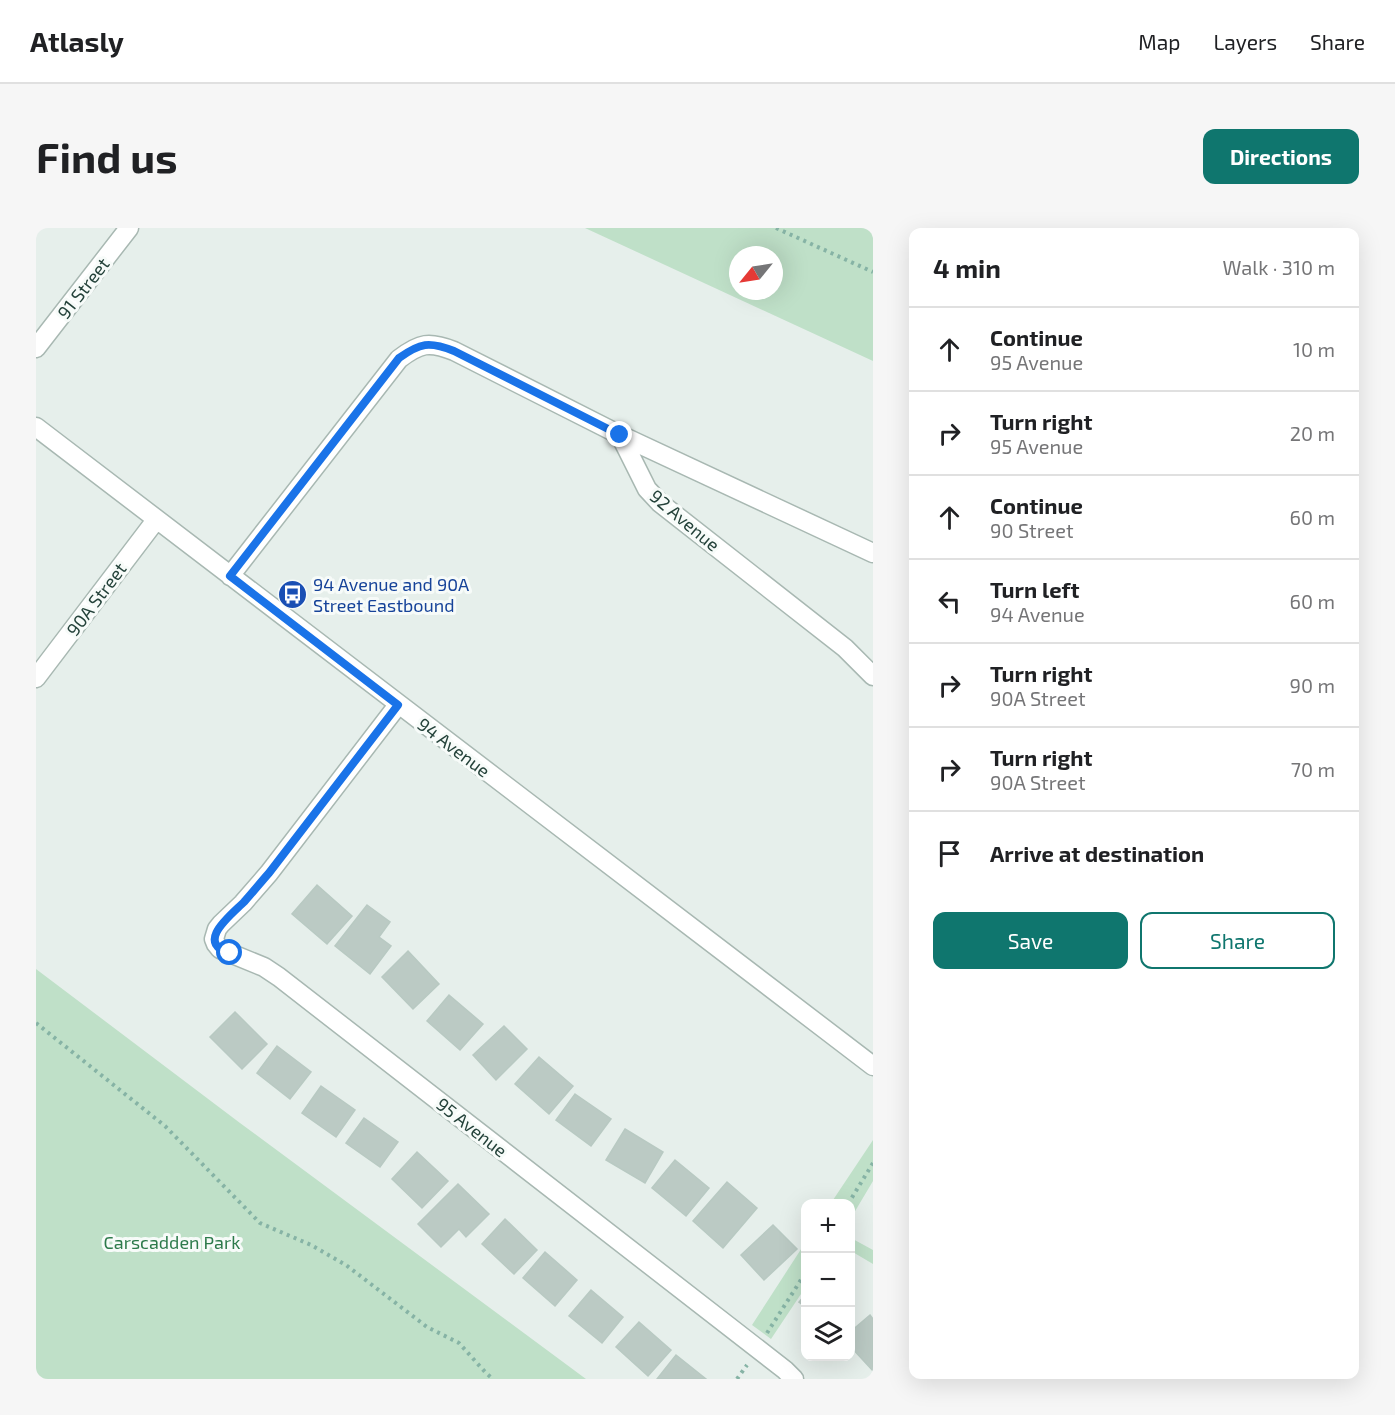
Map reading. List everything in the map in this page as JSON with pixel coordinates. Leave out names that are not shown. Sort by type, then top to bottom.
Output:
[{"type":"street","name":"91 Street","points":[[36,348],[129,228]]},
{"type":"street","points":[[230,576],[399,358],[419,346],[429,344],[440,345],[454,351],[620,435],[873,553]]},
{"type":"street","name":"94 Avenue","points":[[36,427],[873,1066]]},
{"type":"street","name":"92 Avenue","points":[[620,435],[642,481],[655,498],[845,648],[873,676]]},
{"type":"street","name":"90A Street","points":[[36,678],[156,520]]},
{"type":"street","name":"95 Avenue","points":[[398,705],[269,873],[217,929],[215,942],[220,949],[264,967],[279,977],[758,1348],[794,1379]]},
{"type":"path","points":[[776,228],[873,272]]},
{"type":"path","points":[[36,1023],[165,1126],[260,1224],[311,1245],[346,1265],[427,1327],[459,1343],[493,1379]]},
{"type":"path","points":[[850,1199],[873,1163]]},
{"type":"path","points":[[738,1379],[801,1280]]},
{"type":"green space","points":[[585,228],[873,228],[873,361],[741,300],[783,300],[783,246],[729,246],[729,294]]},
{"type":"green space","name":"Carscadden Park","points":[[36,969],[240,1123],[586,1379],[36,1379]]},
{"type":"green space","points":[[873,1140],[873,1181],[855,1211],[855,1199],[834,1199]]},
{"type":"green space","points":[[855,1240],[873,1250],[873,1264],[855,1253]]},
{"type":"green space","points":[[801,1249],[801,1294],[771,1339],[752,1325]]},
{"type":"building","points":[[317,885],[352,916],[327,944],[292,914]]},
{"type":"building","points":[[367,905],[390,922],[379,937],[391,946],[370,974],[335,946]]},
{"type":"building","points":[[408,951],[439,984],[413,1009],[382,977]]},
{"type":"building","points":[[449,995],[483,1024],[460,1050],[427,1021]]},
{"type":"building","points":[[235,1012],[267,1044],[242,1069],[210,1037]]},
{"type":"building","points":[[504,1026],[527,1049],[496,1080],[473,1055]]},
{"type":"building","points":[[277,1046],[311,1072],[290,1099],[257,1073]]},
{"type":"building","points":[[539,1057],[573,1086],[549,1114],[515,1084]]},
{"type":"building","points":[[321,1086],[355,1110],[336,1137],[302,1113]]},
{"type":"building","points":[[575,1094],[611,1119],[591,1146],[556,1120]]},
{"type":"building","points":[[364,1118],[398,1142],[380,1167],[346,1143]]},
{"type":"building","points":[[625,1129],[663,1152],[645,1183],[606,1160]]},
{"type":"building","points":[[417,1152],[448,1181],[422,1208],[392,1179]]},
{"type":"building","points":[[675,1160],[709,1188],[686,1216],[652,1188]]},
{"type":"building","points":[[727,1182],[757,1208],[723,1248],[693,1221]]},
{"type":"building","points":[[458,1184],[489,1214],[466,1237],[459,1229],[441,1247],[418,1224]]},
{"type":"building","points":[[505,1219],[537,1250],[514,1274],[482,1244]]},
{"type":"building","points":[[773,1225],[797,1249],[764,1280],[741,1255]]},
{"type":"building","points":[[545,1252],[577,1280],[555,1306],[523,1278]]},
{"type":"building","points":[[591,1290],[623,1317],[602,1343],[569,1316]]},
{"type":"building","points":[[870,1315],[873,1319],[873,1371],[855,1351],[855,1328]]},
{"type":"building","points":[[639,1322],[671,1350],[648,1376],[616,1347]]},
{"type":"building","points":[[676,1355],[706,1379],[657,1379]]},
{"type":"place","name":"94 Avenue and 90A Street Eastbound","points":[[292,594]]},
{"type":"route","points":[[230,953],[220,949],[216,944],[214,939],[217,929],[269,873],[398,705],[230,576],[399,358],[419,346],[440,345],[454,351],[620,435]]}]
